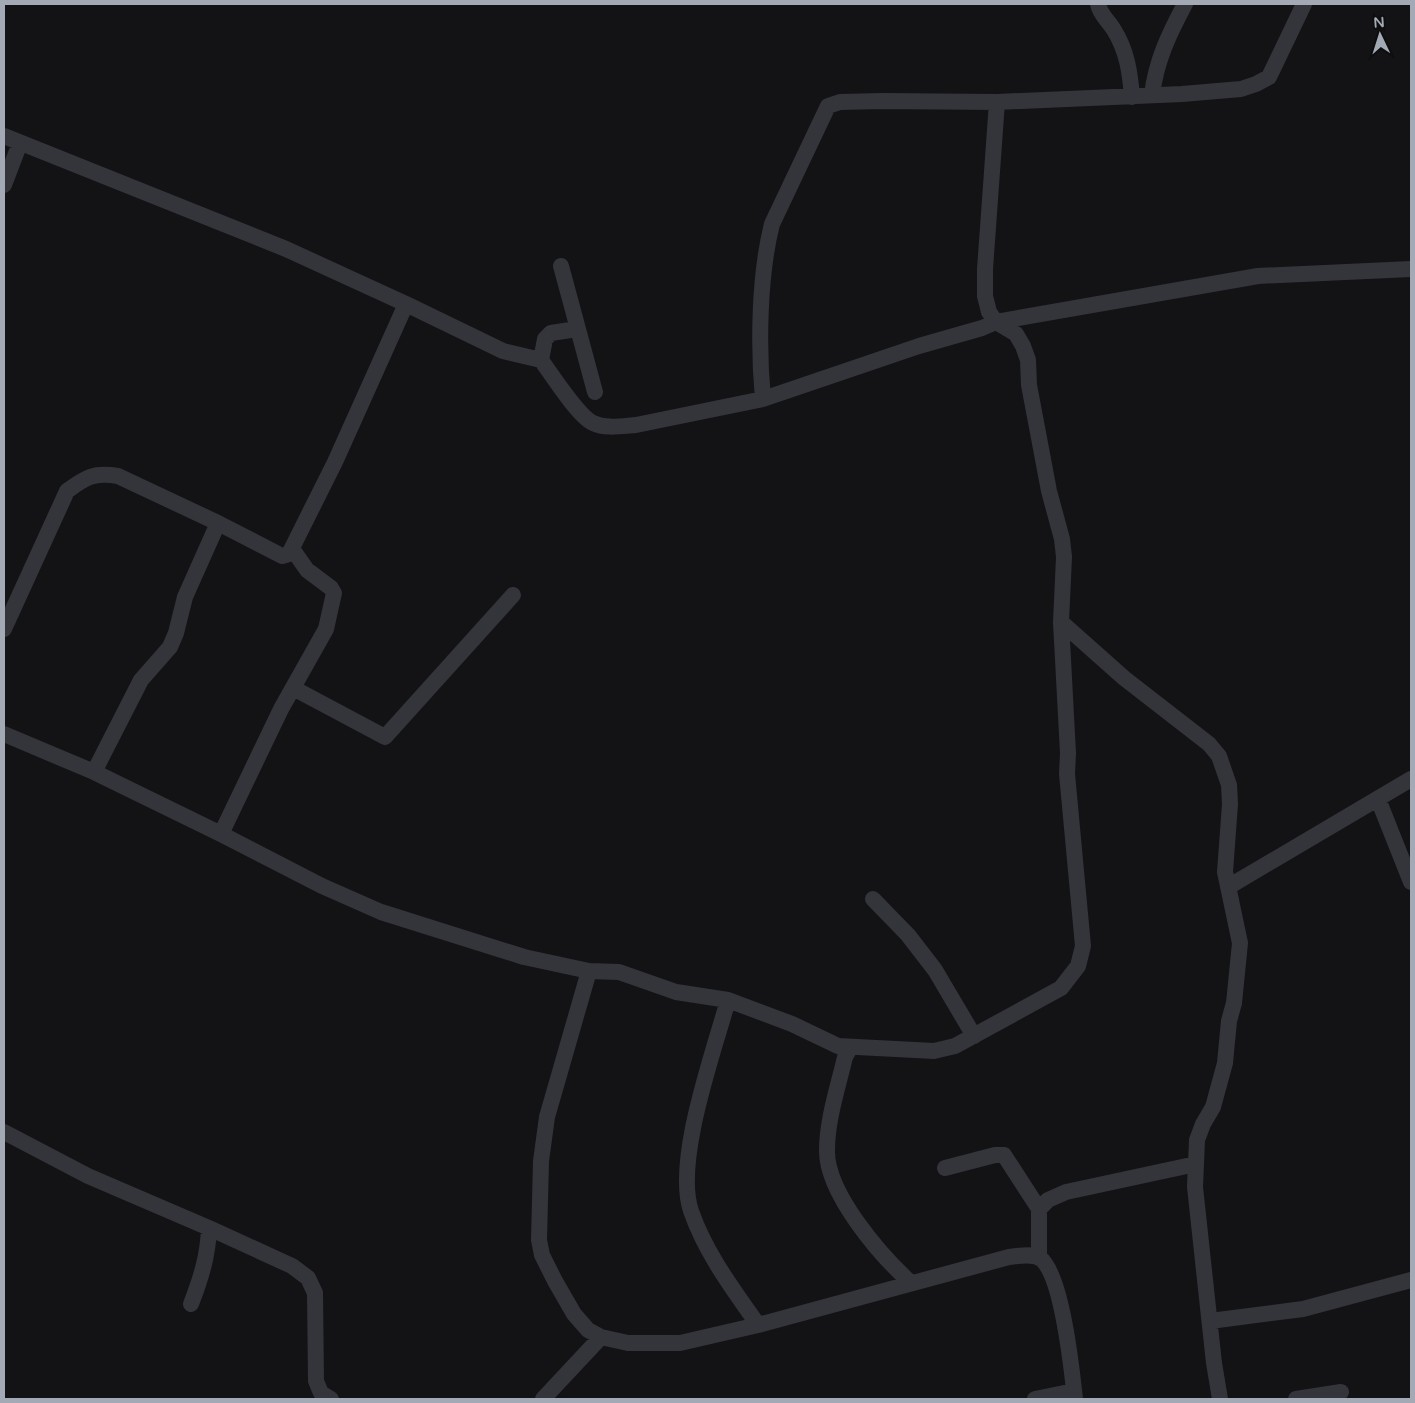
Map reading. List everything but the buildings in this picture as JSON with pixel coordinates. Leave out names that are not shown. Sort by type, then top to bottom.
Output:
[{"type":"street","points":[[1098,4],[1100,11],[1113,28],[1126,55],[1130,69],[1132,96]]},
{"type":"street","points":[[1152,95],[1160,54],[1185,4]]},
{"type":"street","points":[[763,399],[761,348],[765,265],[769,235],[772,224],[828,106],[840,102],[882,100],[996,102],[1241,89],[1269,77],[1304,4]]},
{"type":"street","points":[[4,734],[94,772],[322,886],[381,912],[524,957],[589,971],[619,972],[676,992],[728,1000],[792,1024],[838,1046],[934,1051],[955,1046],[1060,988],[1078,966],[1083,946],[1067,774],[1068,753],[1061,622],[1064,557],[1062,540],[1049,492],[1029,385],[1028,360],[1016,334],[996,322],[989,312],[985,296],[985,269],[996,102]]},
{"type":"street","points":[[4,136],[286,249],[503,351],[536,358],[582,415],[592,423],[603,426],[636,425],[763,399],[996,322],[1258,276],[1411,269]]},
{"type":"street","points":[[4,185],[20,143]]},
{"type":"street","points":[[561,266],[595,392]]},
{"type":"street","points":[[4,630],[67,491],[85,478],[102,473],[118,476],[218,523],[282,556],[293,550],[406,304]]},
{"type":"street","points":[[536,358],[550,333],[577,329]]},
{"type":"street","points":[[94,772],[141,680],[170,647],[176,634],[185,597],[218,523]]},
{"type":"street","points":[[221,834],[293,688],[326,629],[334,593],[331,588],[307,570],[293,550]]},
{"type":"street","points":[[293,688],[385,737],[513,595]]},
{"type":"street","points":[[1061,622],[1124,678],[1196,733],[1219,756],[1229,785],[1230,804],[1225,863],[1228,887],[1239,932],[1240,958],[1225,1063],[1213,1107],[1203,1124],[1197,1140],[1195,1187],[1220,1399]]},
{"type":"street","points":[[1228,887],[1411,779]]},
{"type":"street","points":[[1378,799],[1411,882]]},
{"type":"street","points":[[873,899],[908,935],[935,970],[974,1036]]},
{"type":"street","points":[[589,971],[547,1117],[542,1161],[539,1240],[546,1264],[574,1314],[588,1330],[601,1337],[628,1343],[680,1343],[758,1325],[1009,1257],[1028,1255],[1039,1258],[1048,1267],[1066,1322],[1075,1395],[1035,1399]]},
{"type":"street","points":[[728,1000],[695,1120],[688,1164],[687,1190],[691,1210],[711,1257],[758,1325]]},
{"type":"street","points":[[850,1048],[845,1057],[827,1138],[826,1153],[830,1168],[848,1207],[868,1239],[886,1261],[911,1283]]},
{"type":"street","points":[[4,1132],[88,1176],[292,1266],[308,1278],[315,1293],[316,1381],[321,1393],[331,1399]]},
{"type":"street","points":[[945,1168],[1001,1154],[1006,1157],[1039,1209],[1039,1258]]},
{"type":"street","points":[[1039,1209],[1048,1200],[1066,1192],[1196,1164]]},
{"type":"street","points":[[191,1304],[205,1267],[208,1228]]},
{"type":"street","points":[[1210,1321],[1303,1309],[1411,1280]]},
{"type":"street","points":[[543,1399],[601,1337]]},
{"type":"street","points":[[1296,1399],[1341,1392]]}]
